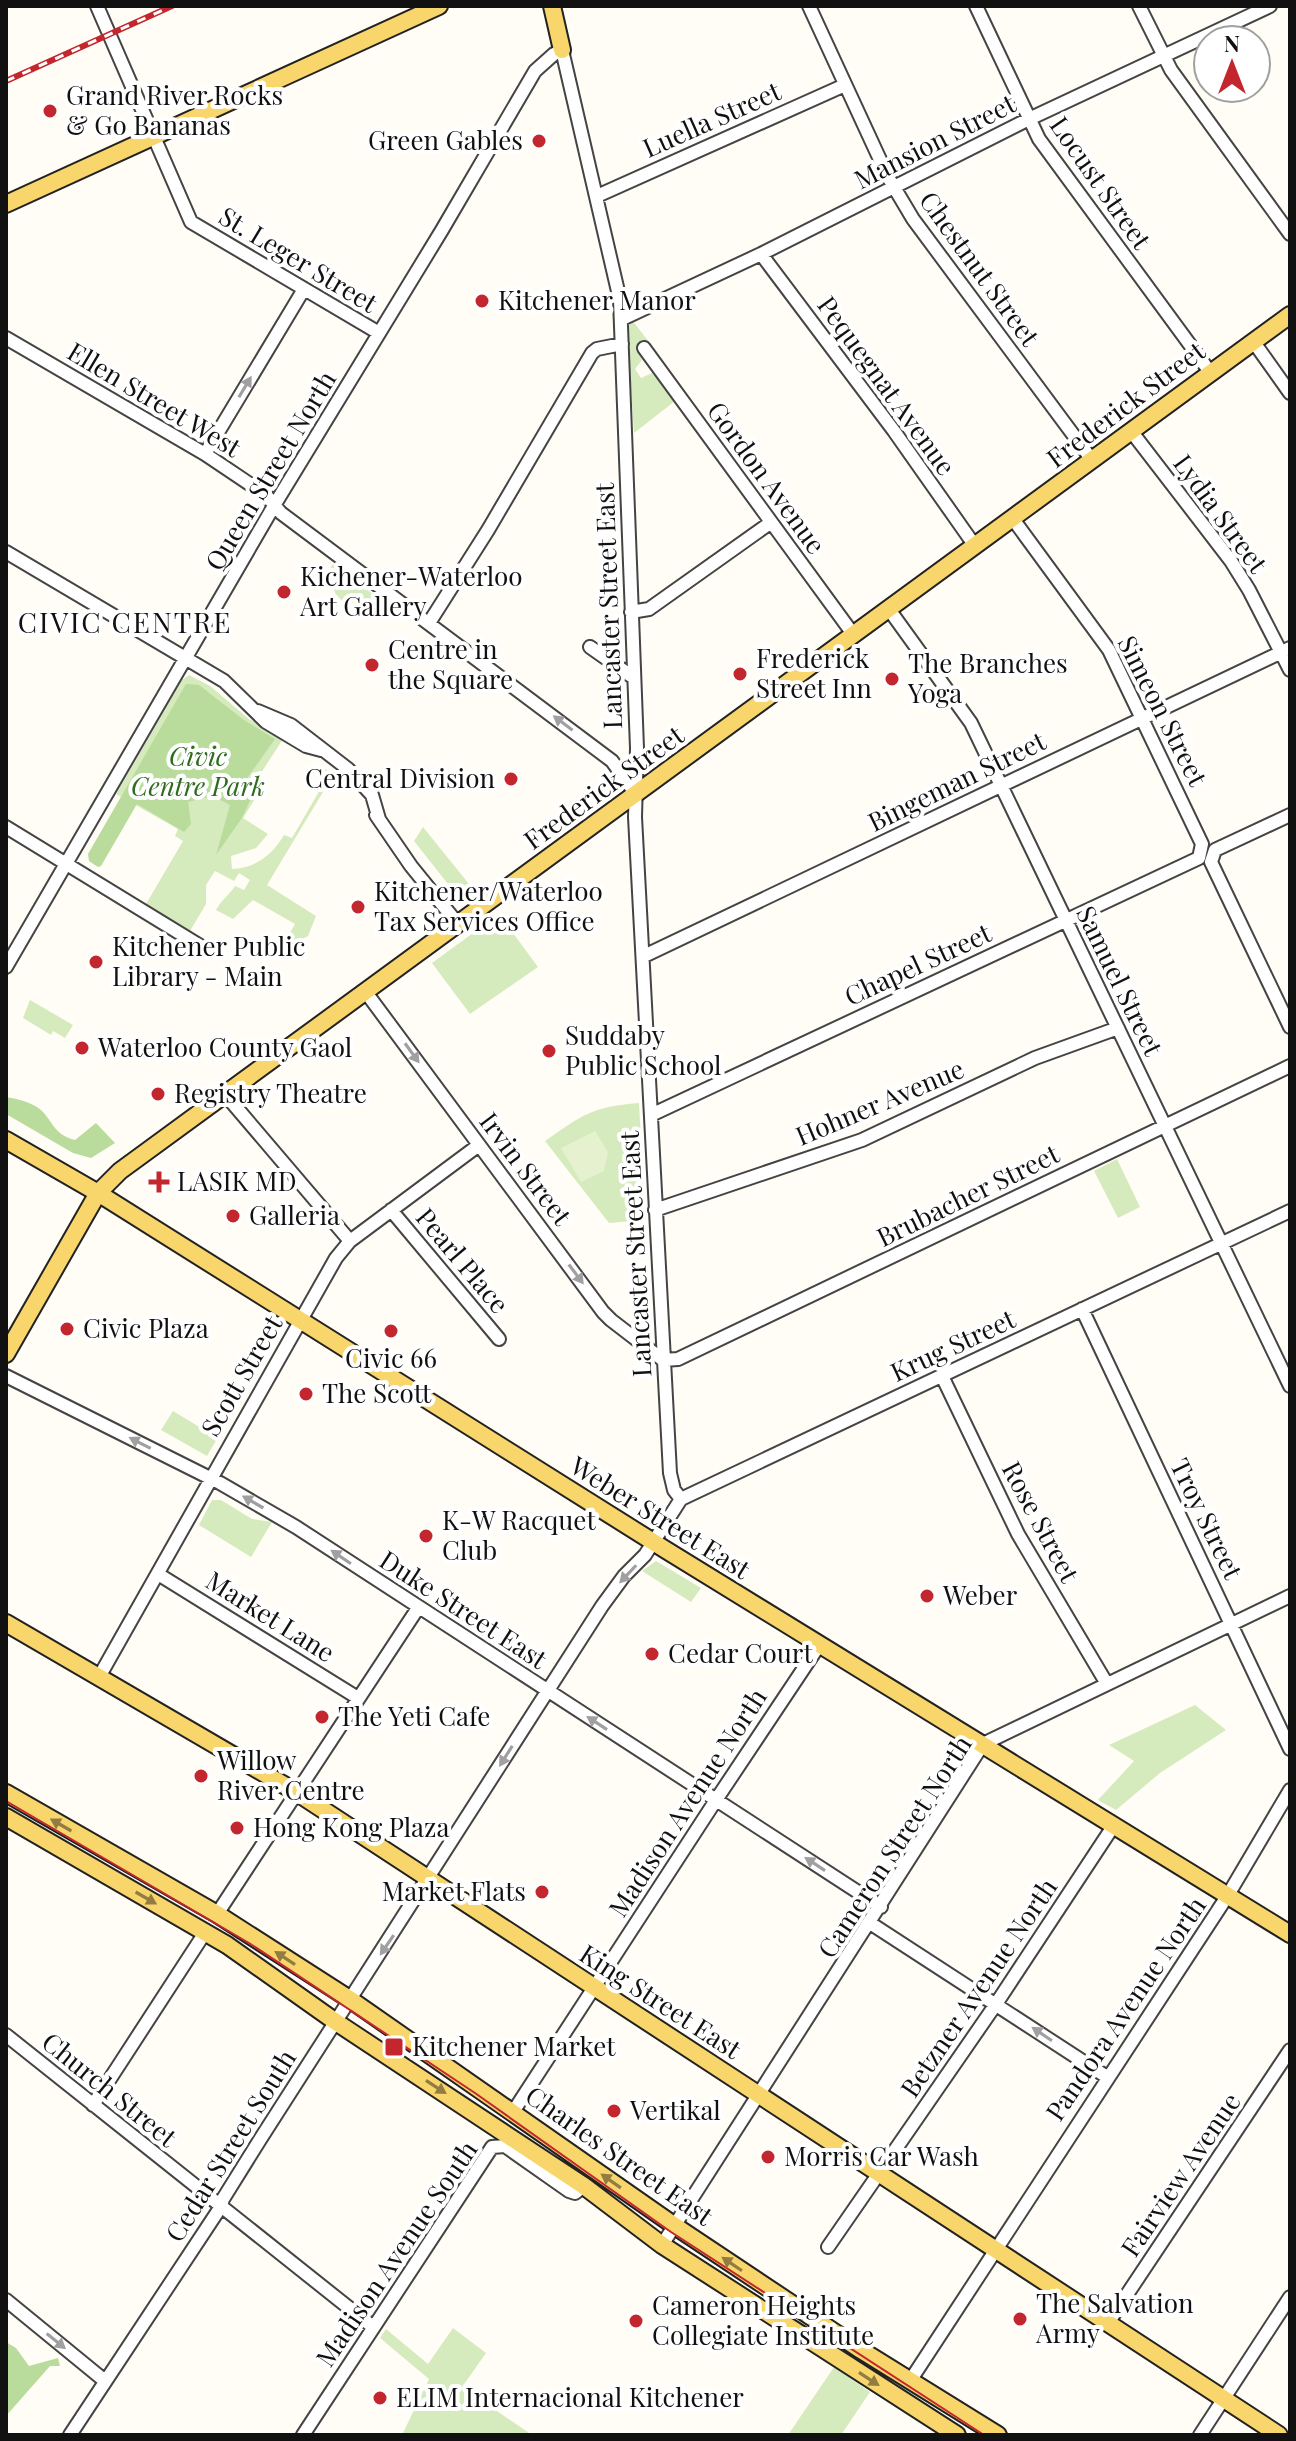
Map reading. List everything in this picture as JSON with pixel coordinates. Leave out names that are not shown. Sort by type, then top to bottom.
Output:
[{"type":"main road","points":[[6,204],[439,6]]},
{"type":"main road","points":[[552,6],[562,50]]},
{"type":"main road","name":"Frederick Street","points":[[6,1354],[98,1193],[120,1171],[1290,315]]},
{"type":"main road","name":"Weber Street East","points":[[6,1140],[98,1193],[653,1542],[1290,1934]]},
{"type":"main road","name":"King Street East","points":[[6,1623],[296,1792],[1279,2435]]},
{"type":"main road","name":"Charles Street East","points":[[6,1793],[217,1914],[351,2000],[675,2226],[910,2381],[998,2435]]},
{"type":"main road","name":"Charles Street East","points":[[6,1817],[206,1931],[336,2022],[584,2186],[662,2245],[957,2435]]},
{"type":"street","name":"St. Leger Street","points":[[97,6],[191,222],[379,333]]},
{"type":"street","name":"Chestnut Street","points":[[809,6],[894,187],[913,219],[1092,460]]},
{"type":"street","name":"Locust Street","points":[[976,6],[1039,139],[1210,372]]},
{"type":"street","points":[[1139,6],[1163,56],[1290,234]]},
{"type":"street","name":"Mansion Street","points":[[622,319],[761,254],[1029,119],[1270,6]]},
{"type":"street","name":"Lancaster Street East","points":[[562,50],[622,319],[636,795],[655,1210],[670,1473],[674,1490],[681,1499]]},
{"type":"street","name":"Queen Street North","points":[[6,967],[275,504],[535,71],[562,50]]},
{"type":"street","name":"Luella Street","points":[[597,196],[845,85]]},
{"type":"street","name":"Pequegnat Avenue","points":[[761,254],[894,431],[975,546]]},
{"type":"street","points":[[205,454],[304,289]]},
{"type":"street","name":"Ellen Street West","points":[[6,338],[205,454],[266,495],[281,513],[612,761],[636,795]]},
{"type":"street","points":[[1253,341],[1290,393]]},
{"type":"street","points":[[429,623],[488,530],[592,353],[622,344]]},
{"type":"street","name":"Gordon Avenue","points":[[644,348],[853,634]]},
{"type":"street","name":"Lydia Street","points":[[1131,431],[1231,561],[1286,650],[1290,670]]},
{"type":"street","name":"Simeon Street","points":[[1013,519],[1109,650],[1290,1027]]},
{"type":"street","points":[[631,612],[649,609],[770,523]]},
{"type":"street","points":[[6,552],[224,681],[256,710],[291,725],[348,769],[372,795],[379,819],[411,866],[458,924]]},
{"type":"street","name":"Samuel Street","points":[[888,608],[965,713],[1290,1386]]},
{"type":"street","points":[[590,647],[634,678]]},
{"type":"street","name":"Bingeman Street","points":[[644,956],[1286,650]]},
{"type":"street","points":[[612,761],[625,761],[637,748]]},
{"type":"street","name":"Chapel Street","points":[[651,1115],[1290,815]]},
{"type":"street","points":[[6,827],[207,950]]},
{"type":"street","name":"Irvin Street","points":[[365,991],[611,1320],[663,1360]]},
{"type":"street","name":"Hohner Avenue","points":[[655,1210],[862,1140],[1035,1058],[1118,1028]]},
{"type":"street","name":"Brubacher Street","points":[[663,1360],[678,1359],[1290,1066]]},
{"type":"street","points":[[224,1093],[350,1241]]},
{"type":"street","name":"Scott Street","points":[[99,1677],[336,1258],[350,1241],[479,1145]]},
{"type":"street","name":"Pearl Place","points":[[391,1210],[499,1339]]},
{"type":"street","name":"Krug Street","points":[[681,1499],[1290,1211]]},
{"type":"street","name":"Troy Street","points":[[1082,1309],[1290,1749]]},
{"type":"street","name":"Duke Street East","points":[[6,1376],[210,1478],[296,1527],[881,1907]]},
{"type":"street","name":"Rose Street","points":[[942,1376],[1018,1534],[1107,1684]]},
{"type":"street","points":[[653,1542],[681,1499]]},
{"type":"street","name":"Cedar Street South","points":[[70,2435],[220,2208],[238,2174],[602,1606],[653,1542]]},
{"type":"street","name":"Market Lane","points":[[158,1574],[358,1698]]},
{"type":"street","name":"Cameron Street North","points":[[662,2245],[983,1744],[1290,1596]]},
{"type":"street","points":[[217,1914],[418,1608]]},
{"type":"street","name":"Madison Avenue North","points":[[594,1987],[820,1644]]},
{"type":"street","name":"Pandora Avenue North","points":[[910,2381],[1228,1895],[1290,1790]]},
{"type":"street","name":"Betzner Avenue North","points":[[828,2247],[996,2004],[1114,1825]]},
{"type":"street","points":[[870,1923],[1107,2077]]},
{"type":"street","points":[[93,2105],[206,1931]]},
{"type":"street","points":[[513,2112],[594,1987]]},
{"type":"street","points":[[6,2052],[10,2038]]},
{"type":"street","name":"Church Street","points":[[10,2038],[373,2327]]},
{"type":"street","name":"Fairview Avenue","points":[[1108,2323],[1290,2050]]},
{"type":"street","name":"Madison Avenue South","points":[[303,2435],[492,2147],[505,2146],[569,2191],[575,2193],[584,2186]]},
{"type":"street","points":[[1200,2435],[1290,2297]]},
{"type":"street","points":[[6,2300],[105,2381]]},
{"type":"green space","points":[[632,320],[649,342],[638,351],[642,360],[635,369],[641,378],[652,373],[656,376],[675,401],[634,433],[627,330]]},
{"type":"green space","points":[[333,564],[389,606],[388,613],[380,617],[375,615],[373,609],[354,602],[343,602],[335,593],[328,572]]},
{"type":"green space","name":"Civic Centre Park","points":[[189,675],[210,686],[249,719],[283,739],[259,776],[266,781],[243,818],[268,834],[256,848],[231,856],[232,869],[262,859],[284,835],[292,838],[324,783],[317,778],[324,768],[337,778],[332,777],[267,885],[316,916],[308,936],[294,943],[286,940],[295,924],[253,900],[233,919],[216,910],[235,886],[244,890],[250,880],[239,873],[234,881],[215,871],[206,885],[206,904],[190,931],[146,904],[183,841],[175,836],[178,829],[116,794],[182,680]]},
{"type":"green space","name":"Civic Centre Park","points":[[186,684],[199,685],[244,720],[275,739],[243,784],[254,792],[242,818],[216,855],[230,805],[213,796],[188,802],[191,824],[184,832],[137,804],[98,867],[89,861],[88,854]]},
{"type":"green space","points":[[423,827],[473,889],[459,898],[414,841]]},
{"type":"green space","points":[[499,914],[538,967],[470,1014],[432,963]]},
{"type":"green space","points":[[30,1000],[73,1025],[65,1038],[53,1031],[51,1035],[23,1018]]},
{"type":"green space","points":[[6,1097],[37,1107],[67,1137],[75,1140],[96,1123],[115,1143],[91,1158],[73,1153],[6,1114]]},
{"type":"green space","points":[[639,1103],[645,1220],[609,1223],[545,1141],[589,1113]]},
{"type":"green space","points":[[595,1131],[608,1152],[604,1171],[581,1182],[561,1148]]},
{"type":"green space","points":[[1117,1159],[1140,1207],[1118,1218],[1094,1171]]},
{"type":"green space","points":[[173,1411],[211,1434],[215,1428],[221,1432],[207,1456],[161,1430]]},
{"type":"green space","points":[[212,1500],[221,1500],[252,1519],[272,1522],[251,1557],[199,1525]]},
{"type":"green space","points":[[656,1561],[701,1588],[691,1602],[642,1571]]},
{"type":"green space","points":[[1195,1705],[1226,1730],[1160,1773],[1116,1810],[1098,1800],[1134,1761],[1109,1745]]},
{"type":"green space","points":[[453,2328],[486,2353],[462,2387],[532,2435],[402,2435],[429,2379],[380,2338],[386,2329],[428,2364]]},
{"type":"green space","points":[[6,2342],[16,2348],[29,2366],[58,2358],[60,2366],[50,2366],[6,2416]]},
{"type":"green space","points":[[834,2367],[870,2392],[841,2435],[788,2435]]},
{"type":"tram line","points":[[6,1801],[249,1943],[475,2093],[671,2232],[984,2435]]},
{"type":"railway","points":[[6,81],[172,6]]},
{"type":"place","name":"Grand River Rocks & Go Bananas","points":[[50,111]]},
{"type":"place","name":"Green Gables","points":[[539,141]]},
{"type":"place","name":"Kitchener Manor","points":[[482,301]]},
{"type":"place","name":"Kichener-Waterloo Art Gallery","points":[[284,592]]},
{"type":"place","name":"Centre in the Square","points":[[372,665]]},
{"type":"place","name":"Frederick Street Inn","points":[[740,674]]},
{"type":"place","name":"The Branches Yoga","points":[[892,679]]},
{"type":"place","name":"Central Division","points":[[511,779]]},
{"type":"place","name":"Kitchener/Waterloo Tax Services Office","points":[[358,907]]},
{"type":"place","name":"Kitchener Public Library - Main","points":[[96,962]]},
{"type":"place","name":"Waterloo County Gaol","points":[[82,1048]]},
{"type":"place","name":"Suddaby Public School","points":[[549,1051]]},
{"type":"place","name":"Registry Theatre","points":[[158,1094]]},
{"type":"place","name":"LASIK MD","points":[[159,1182]]},
{"type":"place","name":"Galleria","points":[[233,1216]]},
{"type":"place","name":"Civic Plaza","points":[[67,1329]]},
{"type":"place","name":"Civic 66","points":[[391,1331]]},
{"type":"place","name":"The Scott","points":[[306,1394]]},
{"type":"place","name":"K-W Racquet Club","points":[[426,1536]]},
{"type":"place","name":"Weber","points":[[927,1596]]},
{"type":"place","name":"Cedar Court","points":[[652,1654]]},
{"type":"place","name":"The Yeti Cafe","points":[[322,1717]]},
{"type":"place","name":"Willow River Centre","points":[[201,1776]]},
{"type":"place","name":"Hong Kong Plaza","points":[[237,1828]]},
{"type":"place","name":"Market Flats","points":[[542,1892]]},
{"type":"place","name":"Kitchener Market","points":[[394,2047]]},
{"type":"place","name":"Vertikal","points":[[614,2111]]},
{"type":"place","name":"Morris Car Wash","points":[[768,2157]]},
{"type":"place","name":"The Salvation Army","points":[[1020,2319]]},
{"type":"place","name":"Cameron Heights Collegiate Institute","points":[[636,2321]]},
{"type":"place","name":"ELIM Internacional Kitchener","points":[[380,2398]]},
{"type":"district","name":"CIVIC CENTRE","points":[[125,623]]}]
